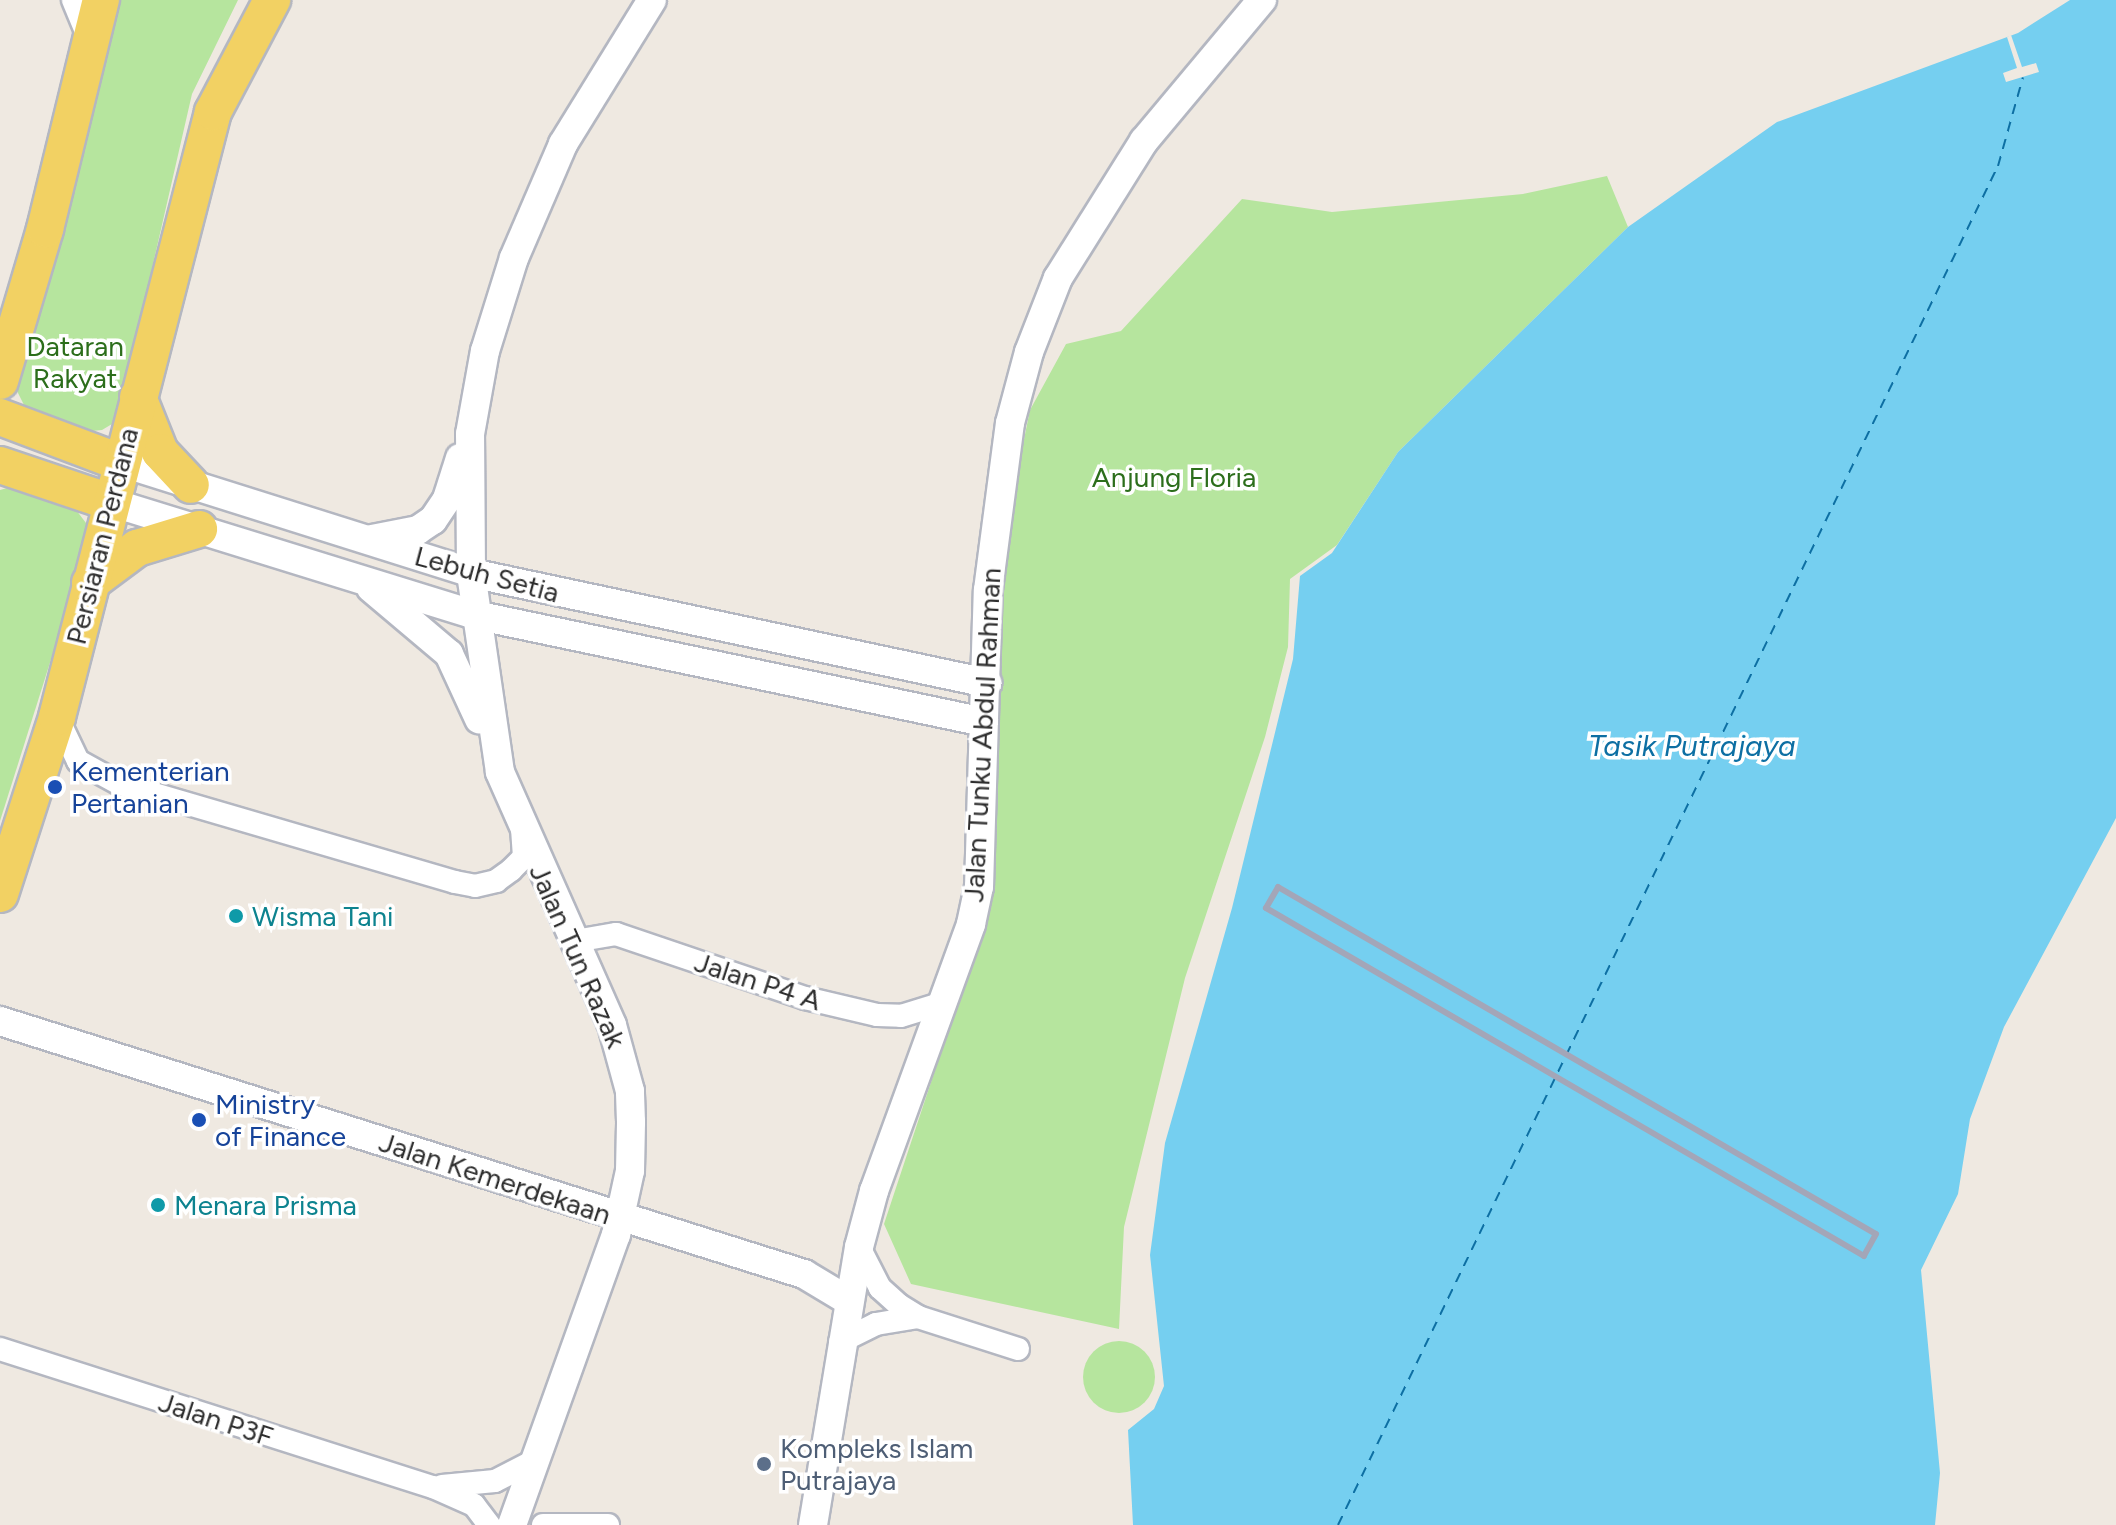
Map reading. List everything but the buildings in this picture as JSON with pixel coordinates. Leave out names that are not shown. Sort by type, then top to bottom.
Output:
[{"type":"main road","points":[[0,381],[6,342],[92,46],[101,0]]},
{"type":"main road","name":"Persiaran Perdana","points":[[0,894],[57,717],[120,462],[213,112],[272,0]]},
{"type":"main road","points":[[138,397],[160,452],[191,485]]},
{"type":"main road","name":"Lebuh Setia","points":[[0,417],[120,462]]},
{"type":"main road","name":"Lebuh Setia","points":[[0,465],[110,502]]},
{"type":"main road","points":[[90,583],[137,548],[199,529]]},
{"type":"street","points":[[73,0],[92,46]]},
{"type":"street","points":[[363,540],[400,535],[433,520],[447,499],[470,434],[485,351],[514,258],[563,144],[652,0]]},
{"type":"street","name":"Jalan Tunku Abdul Rahman","points":[[813,1525],[840,1342],[859,1247],[874,1191],[943,1003],[979,887],[988,590],[1010,423],[1029,352],[1058,278],[1144,141],[1249,7]]},
{"type":"street","name":"Jalan Tun Razak","points":[[470,434],[471,573],[500,772],[612,1025],[630,1091],[631,1161],[621,1218],[539,1459],[512,1525]]},
{"type":"street","name":"Lebuh Setia","points":[[120,462],[471,573],[987,683]]},
{"type":"street","name":"Lebuh Setia","points":[[110,502],[475,615],[984,722]]},
{"type":"street","points":[[361,580],[449,654],[468,687],[500,772]]},
{"type":"street","points":[[57,717],[78,761],[120,784],[455,882],[475,886],[496,881],[511,870],[524,857],[521,824]]},
{"type":"street","name":"Jalan P4 A","points":[[575,941],[616,934],[805,998],[877,1015],[916,1013],[943,1003]]},
{"type":"street","name":"Jalan Kemerdekaan","points":[[0,1021],[804,1274],[849,1301]]},
{"type":"street","points":[[859,1247],[884,1293],[918,1317],[1018,1349]]},
{"type":"street","points":[[840,1342],[876,1324],[918,1317]]},
{"type":"street","name":"Jalan P3F","points":[[0,1349],[433,1487],[474,1505],[489,1525]]},
{"type":"street","name":"Jalan P3F","points":[[433,1487],[495,1481],[539,1459]]},
{"type":"street","points":[[543,1525],[608,1525]]},
{"type":"green space","name":"Dataran Rakyat","points":[[116,0],[238,0],[192,94],[117,421],[102,430],[81,432],[25,407],[16,389],[16,372]]},
{"type":"green space","name":"Anjung Floria","points":[[1607,176],[1628,227],[1398,452],[1337,545],[1290,579],[1288,647],[1265,737],[1185,978],[1124,1227],[1119,1329],[911,1284],[884,1224],[993,895],[1000,556],[1030,410],[1066,344],[1121,331],[1242,199],[1332,212],[1523,194]]},
{"type":"green space","points":[[18,485],[70,502],[86,523],[89,539],[0,821],[0,490]]},
{"type":"green space","points":[[1119,1341],[1139,1347],[1149,1357],[1155,1377],[1149,1397],[1139,1407],[1119,1413],[1099,1407],[1089,1397],[1083,1377],[1089,1357],[1099,1347]]},
{"type":"water","name":"Tasik Putrajaya","points":[[2070,0],[2116,0],[2116,818],[2004,1027],[1970,1119],[1958,1194],[1921,1270],[1940,1473],[1935,1525],[1133,1525],[1128,1430],[1154,1409],[1164,1386],[1150,1255],[1165,1143],[1232,908],[1293,659],[1300,576],[1332,553],[1398,452],[1628,227],[1777,122],[2018,33]]},
{"type":"pier","points":[[2011,35],[2022,67],[2036,63],[2039,72],[2006,82],[2003,73],[2017,68],[2007,37]]},
{"type":"ferry route","points":[[1338,1525],[1998,166],[2023,77]]},
{"type":"railway","points":[[1278,887],[1876,1234],[1864,1256],[1266,908],[1278,887]]},
{"type":"place","name":"Kementerian Pertanian","points":[[55,787]]},
{"type":"place","name":"Wisma Tani","points":[[236,916]]},
{"type":"place","name":"Ministry of Finance","points":[[199,1120]]},
{"type":"place","name":"Menara Prisma","points":[[158,1205]]},
{"type":"place","name":"Kompleks Islam Putrajaya","points":[[764,1464]]}]
